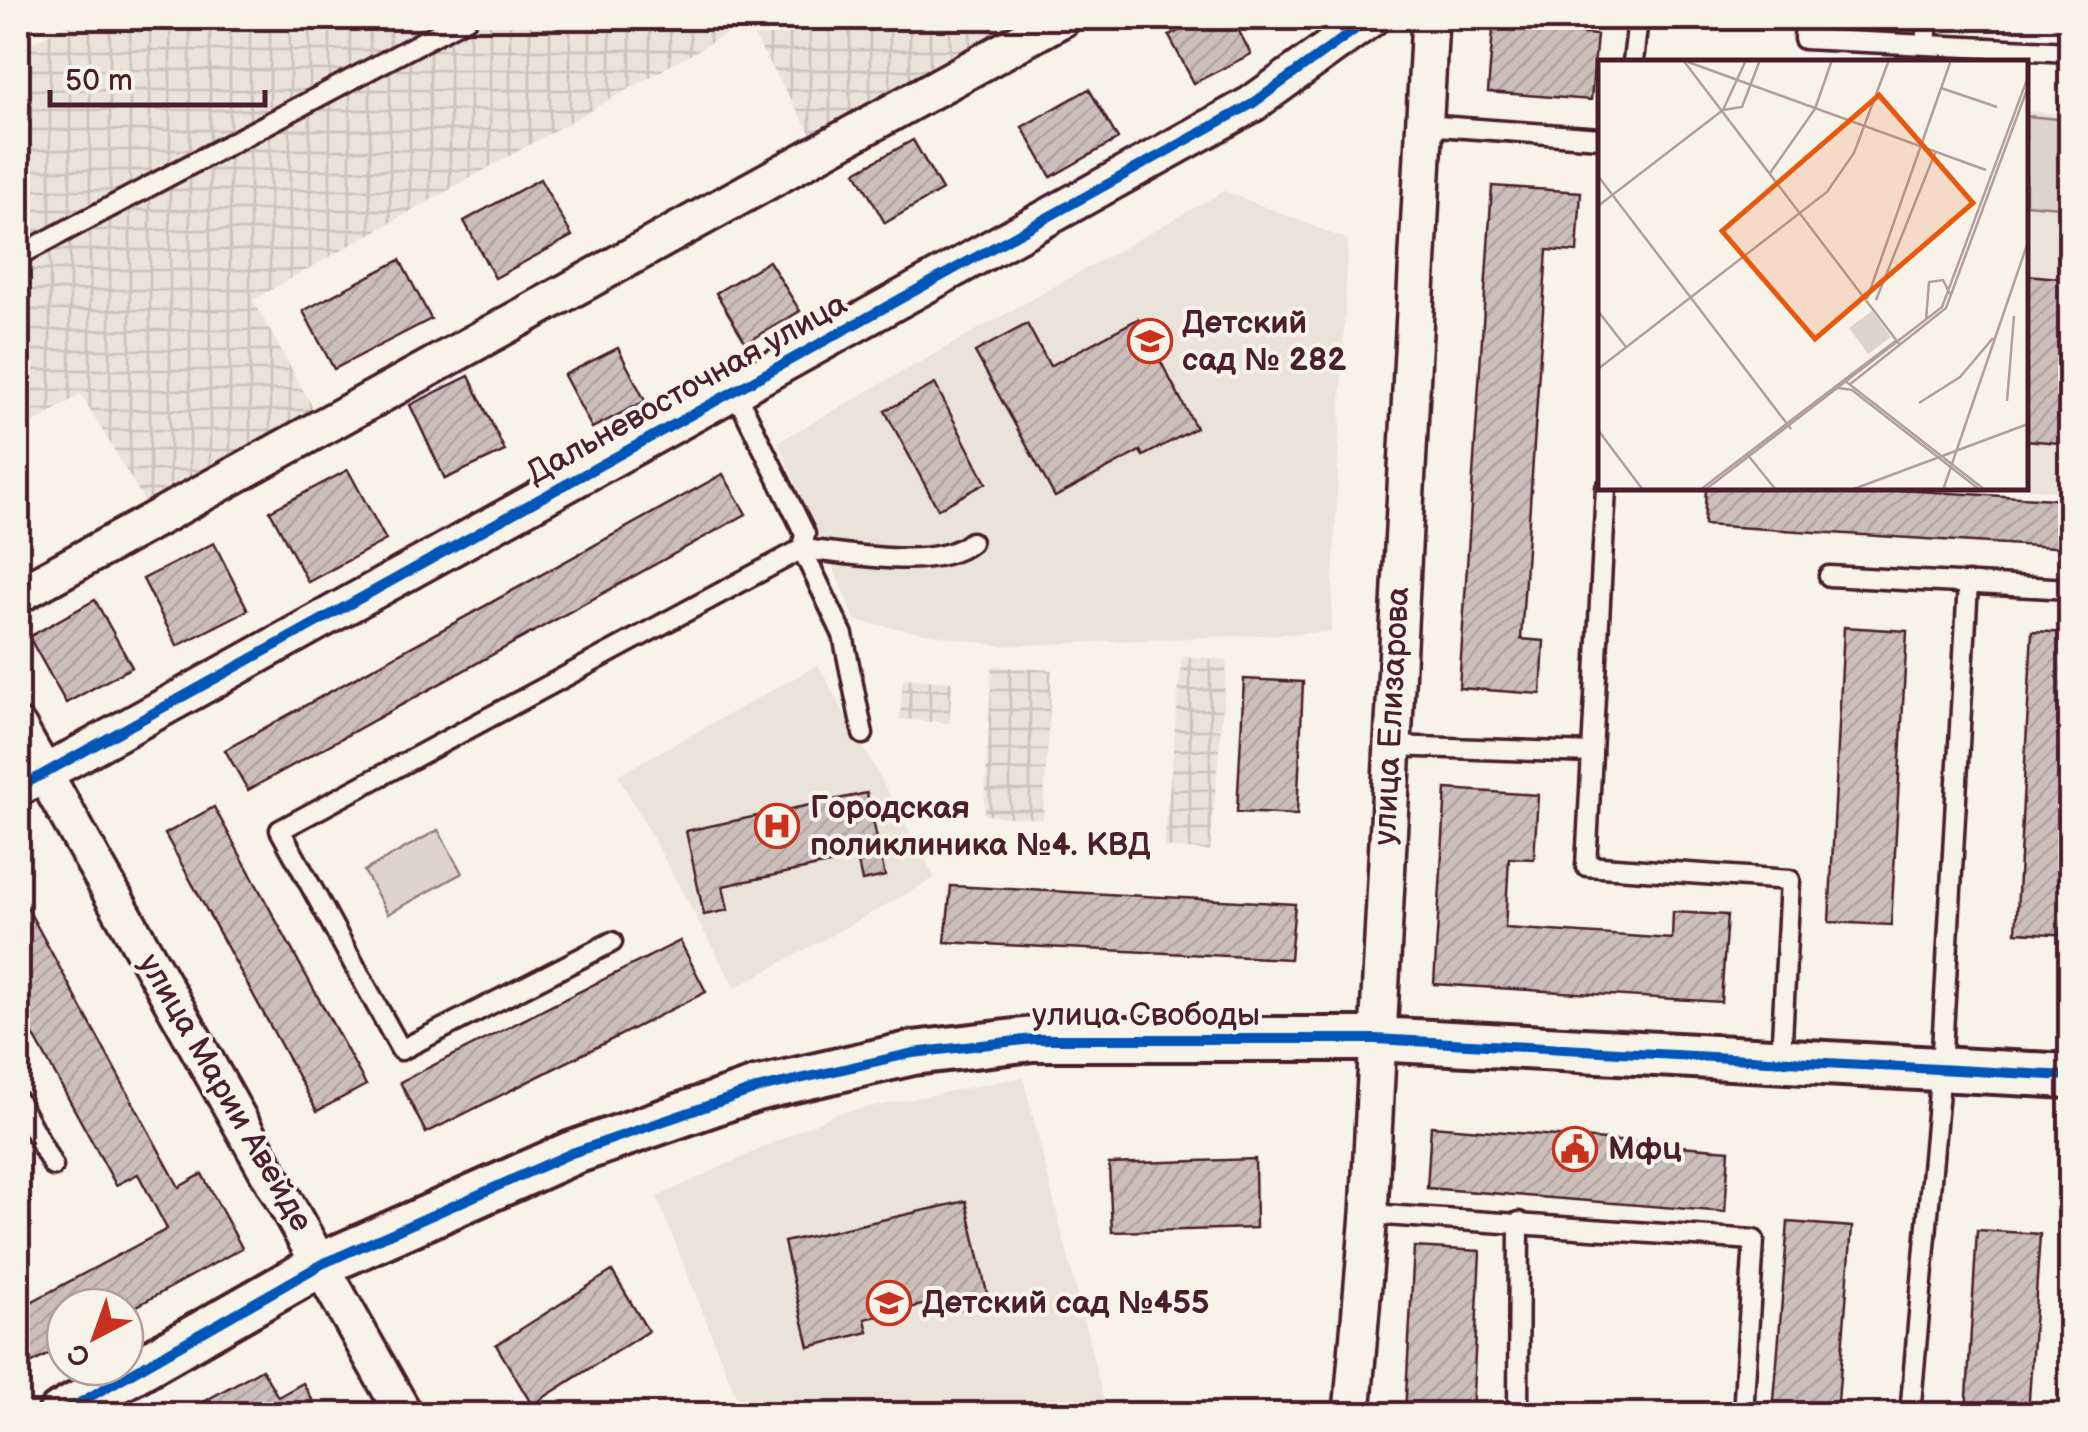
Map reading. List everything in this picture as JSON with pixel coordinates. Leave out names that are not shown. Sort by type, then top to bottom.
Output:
[{"type":"street","points":[[18,595],[1063,18]]},
{"type":"street","name":"Дальневосточная улица","points":[[31,780],[1252,104],[1371,18]]},
{"type":"street","name":"улица Елизарова","points":[[1352,1414],[1369,1214],[1374,1039],[1430,18]]},
{"type":"street","name":"улица Марии Авейде","points":[[18,727],[31,780],[322,1264],[404,1414]]},
{"type":"street","name":"улица Свободы","points":[[60,1414],[322,1264],[572,1153],[756,1089],[913,1053],[1033,1039],[1374,1039],[2070,1076]]},
{"type":"lane","points":[[18,256],[467,18]]},
{"type":"lane","points":[[1632,60],[1638,18]]},
{"type":"lane","points":[[1805,18],[1804,39],[2070,52]]},
{"type":"lane","points":[[1926,45],[1928,18]]},
{"type":"lane","points":[[1424,125],[1598,138]]},
{"type":"lane","points":[[735,391],[805,534],[802,548],[844,635],[862,734]]},
{"type":"lane","points":[[1606,490],[1586,866],[1790,880],[1781,1060]]},
{"type":"lane","points":[[612,942],[402,1050],[280,830],[802,548],[928,559],[950,556],[971,542]]},
{"type":"lane","points":[[1829,576],[2070,588]]},
{"type":"lane","points":[[1910,1414],[1941,1069],[1968,583]]},
{"type":"lane","points":[[1390,746],[1592,754]]},
{"type":"lane","points":[[18,1102],[53,1166]]},
{"type":"lane","points":[[1369,1214],[1754,1240],[1743,1414]]},
{"type":"lane","points":[[1518,1414],[1519,1222]]},
{"type":"shaded area","points":[[80,18],[1034,18],[811,134],[746,23],[253,300],[316,413],[148,508],[81,394],[18,433],[18,50]]},
{"type":"shaded area","points":[[2028,111],[2070,114],[2070,492],[2028,489]]},
{"type":"shaded area","points":[[2028,116],[2070,120],[2070,208],[2028,204]]},
{"type":"shaded area","name":"Детский сад № 282","points":[[1224,191],[1348,240],[1331,632],[1001,646],[856,621],[778,442]]},
{"type":"shaded area","points":[[1182,656],[1227,660],[1210,851],[1164,847]]},
{"type":"shaded area","name":"Городская поликлиника №4. КВД","points":[[818,665],[935,878],[735,988],[618,775]]},
{"type":"shaded area","points":[[992,666],[1052,670],[1043,819],[984,815]]},
{"type":"shaded area","points":[[903,678],[952,682],[949,723],[900,719]]},
{"type":"shaded area","points":[[438,830],[462,873],[388,914],[364,871]]},
{"type":"shaded area","name":"Детский сад №455","points":[[1023,1077],[1106,1410],[1089,1414],[743,1414],[657,1197],[835,1114]]},
{"type":"building","points":[[1205,18],[1232,18],[1251,54],[1194,83],[1169,36]]},
{"type":"building","points":[[1494,18],[1561,18],[1560,32],[1597,35],[1591,100],[1488,92]]},
{"type":"building","points":[[1089,89],[1118,139],[1051,177],[1022,127]]},
{"type":"building","points":[[913,140],[942,190],[885,223],[856,172]]},
{"type":"building","points":[[540,179],[572,236],[495,278],[464,221]]},
{"type":"building","points":[[1492,186],[1581,192],[1577,252],[1547,250],[1521,639],[1544,641],[1541,694],[1459,688]]},
{"type":"building","points":[[400,260],[431,319],[334,369],[303,311]]},
{"type":"building","points":[[769,261],[800,311],[746,343],[716,293]]},
{"type":"building","points":[[2028,275],[2070,279],[2070,444],[2028,440]]},
{"type":"building","points":[[1138,319],[1196,428],[1143,456],[1140,451],[1055,497],[975,352],[1027,324],[1050,366]]},
{"type":"building","points":[[618,348],[645,401],[592,428],[564,375]]},
{"type":"building","points":[[469,376],[505,451],[445,479],[410,405]]},
{"type":"building","points":[[935,384],[986,483],[938,509],[885,411]]},
{"type":"building","points":[[348,470],[386,540],[308,582],[270,511]]},
{"type":"building","points":[[723,474],[746,514],[248,790],[225,750]]},
{"type":"building","points":[[1706,490],[1900,490],[2070,500],[2070,548],[1704,525]]},
{"type":"building","points":[[214,543],[248,610],[177,646],[143,579]]},
{"type":"building","points":[[95,600],[132,667],[66,703],[29,637]]},
{"type":"building","points":[[1844,627],[1907,631],[1891,925],[1829,922]]},
{"type":"building","points":[[2032,631],[2070,633],[2070,935],[2016,932]]},
{"type":"building","points":[[1244,679],[1303,682],[1297,815],[1237,812]]},
{"type":"building","points":[[1446,789],[1538,795],[1534,859],[1509,858],[1505,928],[1672,939],[1673,912],[1727,915],[1721,1002],[1434,984]]},
{"type":"building","points":[[867,793],[885,876],[862,881],[857,858],[723,886],[728,910],[704,915],[686,831]]},
{"type":"building","points":[[214,807],[366,1085],[317,1111],[165,834]]},
{"type":"building","points":[[951,886],[1295,904],[1290,959],[945,942]]},
{"type":"building","points":[[18,891],[179,1187],[202,1174],[242,1248],[145,1301],[145,1287],[59,1287],[167,1229],[138,1174],[116,1185],[18,1007]]},
{"type":"building","points":[[680,941],[706,992],[426,1133],[400,1082]]},
{"type":"building","points":[[1431,1126],[1729,1150],[1725,1212],[1427,1188]]},
{"type":"building","points":[[1255,1159],[1256,1228],[1112,1232],[1109,1164]]},
{"type":"building","points":[[966,1201],[989,1302],[933,1316],[930,1303],[865,1319],[868,1332],[809,1347],[784,1242]]},
{"type":"building","points":[[1788,1222],[1852,1227],[1837,1414],[1773,1414]]},
{"type":"building","points":[[1977,1230],[2040,1234],[2028,1414],[1966,1414]]},
{"type":"building","points":[[1414,1247],[1480,1251],[1472,1414],[1405,1414]]},
{"type":"building","points":[[612,1271],[648,1331],[532,1405],[496,1345]]},
{"type":"building","points":[[45,1295],[45,1356],[18,1371],[18,1309]]},
{"type":"building","points":[[262,1369],[278,1397],[303,1383],[320,1414],[182,1414]]},
{"type":"cycle path","points":[[18,788],[1252,104],[1371,18]]},
{"type":"cycle path","points":[[60,1414],[322,1264],[572,1153],[756,1089],[913,1053],[1033,1039],[1375,1039],[2070,1076]]},
{"type":"place","name":"Детский сад № 282","points":[[1150,341]]},
{"type":"place","name":"Городская поликлиника №4. КВД","points":[[777,826]]},
{"type":"place","name":"Мфц","points":[[1575,1149]]},
{"type":"place","name":"Детский сад №455","points":[[889,1303]]}]
